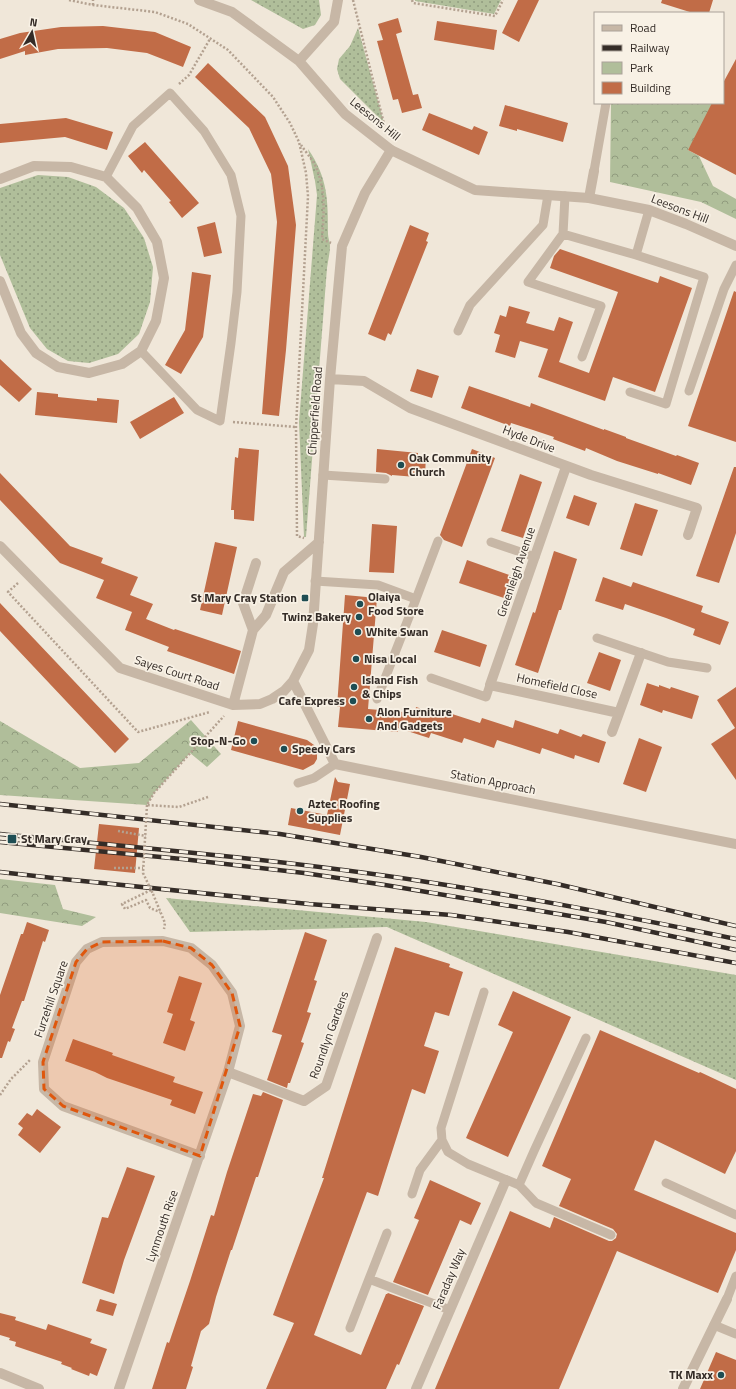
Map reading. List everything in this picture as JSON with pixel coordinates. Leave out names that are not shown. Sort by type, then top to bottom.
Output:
[{"type":"street","name":"Leesons Hill","points":[[199,0],[232,12],[299,61],[345,114],[391,150],[475,190],[589,198],[649,210],[686,224],[736,246]]},
{"type":"street","points":[[299,61],[334,22],[339,0]]},
{"type":"street","name":"Chipperfield Road","points":[[293,681],[308,650],[313,624],[330,378],[342,248],[364,193],[391,150]]},
{"type":"street","points":[[0,179],[34,166],[71,167],[106,177],[137,208],[157,242],[164,278],[156,321],[141,351],[122,364],[89,373],[58,367],[36,353],[21,333],[0,281]]},
{"type":"street","points":[[589,198],[594,171]]},
{"type":"street","name":"Hyde Drive","points":[[330,378],[364,381],[410,408],[566,467],[697,508],[688,535]]},
{"type":"street","name":"Greenleigh Avenue","points":[[490,685],[566,467]]},
{"type":"street","points":[[233,705],[253,630],[266,615],[284,572],[319,542]]},
{"type":"street","name":"Sayes Court Road","points":[[0,546],[120,668],[233,705],[260,704],[272,699],[284,691],[293,681]]},
{"type":"street","points":[[253,630],[243,603],[256,563]]},
{"type":"street","points":[[612,732],[640,653]]},
{"type":"street","points":[[293,681],[335,764]]},
{"type":"street","name":"Homefield Close","points":[[490,685],[619,713]]},
{"type":"street","name":"Station Approach","points":[[335,764],[736,844]]},
{"type":"street","name":"Roundlyn Gardens","points":[[228,1072],[304,1101],[326,1086],[377,938]]},
{"type":"street","name":"Furzehill Square","points":[[200,1156],[63,1106],[44,1089],[43,1062],[76,962],[87,949],[102,942],[163,941],[191,948],[212,964],[232,993],[240,1026],[228,1072]]},
{"type":"street","name":"Lynmouth Rise","points":[[119,1389],[228,1072]]},
{"type":"street","name":"Faraday Way","points":[[416,1389],[506,1180]]},
{"type":"street","points":[[684,1389],[727,1299]]},
{"type":"street","points":[[0,1373],[39,1389]]},
{"type":"lane","points":[[106,177],[133,126],[170,93],[204,131],[231,175],[241,216],[238,285],[220,421],[197,410],[141,351]]},
{"type":"lane","points":[[594,171],[606,104]]},
{"type":"lane","points":[[458,331],[470,305],[543,225],[548,195]]},
{"type":"lane","points":[[565,196],[563,234],[528,282],[601,306],[582,357]]},
{"type":"lane","points":[[636,255],[649,210]]},
{"type":"lane","points":[[563,234],[636,255],[704,277],[666,404],[630,392]]},
{"type":"lane","points":[[689,392],[724,289],[736,265]]},
{"type":"lane","points":[[324,475],[385,478]]},
{"type":"lane","points":[[377,699],[438,541]]},
{"type":"lane","points":[[491,542],[535,557]]},
{"type":"lane","points":[[315,581],[378,585],[416,599]]},
{"type":"lane","points":[[597,638],[668,662],[707,668]]},
{"type":"lane","points":[[431,678],[486,697],[490,685]]},
{"type":"lane","points":[[298,783],[314,778],[335,764]]},
{"type":"lane","points":[[484,992],[442,1128],[442,1140],[448,1152],[468,1164],[519,1185],[536,1203],[611,1235]]},
{"type":"lane","points":[[519,1185],[586,1038]]},
{"type":"lane","points":[[412,1194],[420,1170],[442,1140]]},
{"type":"lane","points":[[666,1183],[736,1215]]},
{"type":"lane","points":[[350,1328],[387,1233]]},
{"type":"lane","points":[[727,1299],[736,1276]]},
{"type":"lane","points":[[369,1279],[450,1310]]},
{"type":"lane","points":[[714,1325],[736,1334]]},
{"type":"path","points":[[69,0],[92,5],[155,12],[188,24],[228,50],[273,97],[290,123],[299,142],[315,165],[322,188],[324,214],[322,239],[342,248]]},
{"type":"path","points":[[92,5],[93,0]]},
{"type":"path","points":[[353,0],[391,150]]},
{"type":"path","points":[[412,0],[413,3],[495,16],[502,0]]},
{"type":"path","points":[[189,76],[210,39]]},
{"type":"path","points":[[299,142],[306,173],[308,196],[296,427],[297,536],[319,542]]},
{"type":"path","points":[[220,421],[296,427]]},
{"type":"path","points":[[28,574],[8,592],[138,732],[211,711]]},
{"type":"path","points":[[163,941],[165,922],[143,873],[147,804],[154,792],[233,705]]},
{"type":"path","points":[[147,804],[179,807],[208,796]]},
{"type":"path","points":[[118,830],[146,836]]},
{"type":"path","points":[[114,868],[143,868]]},
{"type":"path","points":[[151,890],[122,904],[125,909],[146,900],[150,908],[160,912]]},
{"type":"path","points":[[0,1095],[11,1080],[31,1059],[43,1062]]},
{"type":"highlighted area","points":[[163,941],[191,948],[212,965],[232,993],[240,1026],[200,1156],[63,1106],[44,1089],[43,1062],[76,962],[87,949],[102,942]]},
{"type":"green space","points":[[251,0],[319,0],[321,15],[315,25],[303,29]]},
{"type":"green space","points":[[415,0],[501,0],[494,14]]},
{"type":"green space","points":[[358,28],[384,123],[340,79],[337,69],[339,59],[350,46]]},
{"type":"green space","points":[[611,104],[716,104],[688,150],[699,156],[713,186],[736,199],[736,219],[701,202],[610,182]]},
{"type":"green space","points":[[308,149],[320,170],[326,190],[328,236],[330,246],[306,537],[304,537],[299,422],[317,195]]},
{"type":"green space","points":[[38,175],[68,177],[96,187],[124,208],[144,238],[153,267],[150,302],[139,334],[118,354],[89,363],[68,361],[47,349],[30,328],[0,255],[0,188]]},
{"type":"green space","points":[[191,720],[221,754],[207,767],[190,753],[154,793],[147,805],[0,795],[0,721],[80,768],[139,763]]},
{"type":"green space","points":[[0,879],[55,885],[63,909],[96,917],[82,926],[0,913]]},
{"type":"green space","points":[[166,898],[426,922],[736,975],[736,1080],[387,927],[190,932]]},
{"type":"building","points":[[518,0],[539,0],[519,42],[502,33]]},
{"type":"building","points":[[662,0],[713,0],[709,12],[690,12],[661,3]]},
{"type":"building","points":[[398,18],[402,32],[396,34],[413,95],[418,94],[422,108],[402,113],[398,99],[393,100],[377,41],[383,40],[378,24]]},
{"type":"building","points":[[437,21],[497,30],[494,50],[434,40]]},
{"type":"building","points":[[103,26],[155,32],[191,47],[183,67],[147,53],[107,48],[58,49],[25,55],[25,51],[0,59],[0,39],[20,33],[61,27]]},
{"type":"building","points":[[736,59],[736,175],[688,150],[711,104],[724,104],[724,81]]},
{"type":"building","points":[[208,63],[265,117],[288,166],[296,225],[279,416],[262,414],[277,222],[271,174],[249,128],[195,77]]},
{"type":"building","points":[[505,105],[568,123],[563,142],[517,129],[517,131],[499,126]]},
{"type":"building","points":[[429,113],[472,130],[474,126],[488,132],[479,155],[422,130]]},
{"type":"building","points":[[66,118],[113,132],[107,150],[65,137],[0,143],[0,124]]},
{"type":"building","points":[[145,142],[199,203],[182,218],[169,202],[171,201],[144,170],[142,173],[128,156]]},
{"type":"building","points":[[215,222],[222,253],[204,257],[197,227]]},
{"type":"building","points":[[410,225],[429,233],[426,241],[428,242],[391,335],[388,333],[385,341],[368,334]]},
{"type":"building","points":[[560,249],[658,283],[660,276],[692,288],[655,392],[613,377],[605,401],[538,377],[548,349],[520,341],[515,358],[495,352],[500,335],[494,333],[500,315],[506,317],[509,306],[530,312],[526,323],[554,331],[559,317],[573,322],[559,362],[589,373],[618,292],[550,268],[554,256]]},
{"type":"building","points":[[192,272],[211,275],[203,337],[181,374],[165,365],[185,330]]},
{"type":"building","points":[[734,291],[736,292],[736,442],[688,426]]},
{"type":"building","points":[[0,359],[32,389],[19,402],[0,385]]},
{"type":"building","points":[[417,369],[439,376],[432,398],[410,391]]},
{"type":"building","points":[[469,386],[530,407],[531,403],[699,463],[691,485],[658,473],[617,461],[586,448],[585,451],[553,439],[554,437],[511,423],[510,426],[461,408]]},
{"type":"building","points":[[37,392],[58,394],[58,397],[97,401],[97,398],[119,400],[117,423],[35,415]]},
{"type":"building","points":[[174,397],[184,413],[140,439],[130,422]]},
{"type":"building","points":[[239,448],[259,450],[254,521],[234,519],[234,510],[231,510],[235,457],[238,458]]},
{"type":"building","name":"Oak Community Church","points":[[377,449],[426,455],[425,476],[392,476],[386,473],[376,472]]},
{"type":"building","points":[[472,449],[495,458],[462,547],[444,540],[440,535]]},
{"type":"building","points":[[734,467],[736,467],[736,533],[719,583],[696,576]]},
{"type":"building","points":[[0,473],[70,546],[103,558],[101,563],[138,577],[130,595],[153,604],[146,619],[174,630],[175,629],[241,651],[234,674],[167,651],[169,647],[125,630],[132,612],[96,598],[104,580],[60,563],[0,500]]},
{"type":"building","points":[[520,474],[542,482],[523,538],[501,531]]},
{"type":"building","points":[[574,495],[597,503],[589,526],[566,518]]},
{"type":"building","points":[[635,503],[658,510],[642,556],[620,549]]},
{"type":"building","points":[[372,524],[397,526],[394,573],[369,572]]},
{"type":"building","points":[[215,542],[237,547],[222,615],[200,610]]},
{"type":"building","points":[[554,551],[577,559],[561,610],[559,610],[538,673],[515,665],[533,612],[535,613]]},
{"type":"building","points":[[467,560],[512,576],[504,598],[459,583]]},
{"type":"building","points":[[603,577],[631,587],[633,582],[703,606],[701,612],[729,622],[720,645],[693,635],[695,629],[666,618],[625,604],[623,610],[595,601]]},
{"type":"building","points":[[345,595],[377,598],[368,709],[415,713],[416,707],[447,717],[449,713],[480,723],[482,718],[513,728],[515,720],[558,734],[560,729],[581,737],[583,734],[606,742],[599,763],[575,755],[574,759],[542,748],[540,754],[497,740],[494,748],[464,738],[462,743],[431,733],[429,738],[398,728],[398,732],[338,727],[340,707],[337,707]]},
{"type":"building","points":[[0,603],[129,739],[115,753],[0,631]]},
{"type":"building","points":[[442,630],[487,645],[480,667],[434,652]]},
{"type":"building","points":[[599,652],[621,660],[610,691],[587,683]]},
{"type":"building","points":[[647,683],[670,689],[671,687],[699,696],[692,719],[663,710],[662,713],[640,705]]},
{"type":"building","points":[[736,687],[736,780],[711,744],[735,728],[717,700]]},
{"type":"building","points":[[238,721],[307,740],[316,747],[317,759],[314,764],[303,770],[231,750]]},
{"type":"building","points":[[639,738],[662,747],[646,792],[623,784]]},
{"type":"building","name":"Aztec Roofing Supplies","points":[[335,777],[338,782],[350,784],[340,835],[288,825],[291,808],[327,815]]},
{"type":"building","name":"St Mary Cray","points":[[99,824],[139,828],[135,873],[94,869]]},
{"type":"building","points":[[27,922],[49,930],[45,942],[43,941],[24,1001],[22,1001],[12,1028],[15,1029],[10,1042],[8,1041],[2,1058],[0,1058],[0,995],[21,934],[23,934]]},
{"type":"building","points":[[305,932],[327,940],[314,980],[317,981],[307,1012],[311,1013],[301,1042],[304,1043],[287,1088],[267,1080],[282,1035],[272,1032]]},
{"type":"building","points":[[395,947],[450,964],[449,967],[463,972],[449,1016],[435,1012],[424,1046],[439,1051],[425,1094],[412,1089],[378,1196],[367,1192],[314,1335],[361,1355],[386,1294],[388,1293],[424,1306],[399,1365],[397,1364],[386,1389],[266,1389],[294,1323],[273,1315],[324,1178],[322,1178]]},
{"type":"building","points":[[179,976],[202,983],[190,1020],[195,1022],[185,1051],[163,1043],[173,1014],[167,1012]]},
{"type":"building","points":[[513,991],[571,1017],[508,1157],[466,1138],[513,1032],[498,1025]]},
{"type":"building","points":[[600,1030],[699,1073],[700,1072],[736,1089],[736,1151],[725,1174],[655,1140],[634,1190],[736,1233],[736,1250],[718,1293],[617,1251],[559,1389],[435,1389],[510,1211],[550,1228],[554,1217],[609,1241],[616,1238],[617,1234],[613,1229],[559,1206],[571,1179],[542,1166]]},
{"type":"building","points":[[73,1039],[113,1053],[112,1055],[175,1077],[173,1082],[203,1092],[195,1114],[170,1105],[172,1100],[107,1078],[65,1061]]},
{"type":"building","points":[[263,1092],[283,1100],[258,1177],[256,1177],[231,1250],[209,1324],[201,1331],[191,1366],[193,1367],[186,1389],[152,1389],[167,1342],[169,1343],[211,1215],[214,1216],[253,1094],[261,1096]]},
{"type":"building","points":[[37,1109],[61,1127],[40,1153],[18,1135],[23,1128],[18,1124],[27,1113],[32,1116]]},
{"type":"building","points":[[127,1167],[155,1176],[124,1260],[114,1294],[82,1283],[102,1217],[108,1218]]},
{"type":"building","points":[[430,1180],[481,1203],[471,1225],[460,1220],[428,1295],[393,1282],[419,1220],[414,1218]]},
{"type":"building","points":[[100,1299],[117,1304],[113,1316],[96,1311]]},
{"type":"building","points":[[0,1313],[16,1317],[15,1320],[46,1330],[48,1324],[92,1339],[90,1343],[107,1349],[97,1376],[90,1373],[89,1376],[61,1364],[62,1362],[15,1346],[16,1342],[9,1340],[10,1338],[0,1335]]},
{"type":"building","name":"TK Maxx","points":[[716,1352],[736,1360],[736,1389],[700,1389]]},
{"type":"railway","points":[[0,804],[280,834],[421,857],[557,884],[736,926]]},
{"type":"railway","points":[[0,834],[214,855],[374,874],[544,902],[736,939]]},
{"type":"railway","points":[[0,842],[182,859],[304,873],[606,922],[736,950]]},
{"type":"railway","points":[[0,872],[309,904],[451,915],[568,932],[736,963]]},
{"type":"place","name":"Oak Community Church","points":[[401,465]]},
{"type":"place","name":"St Mary Cray Station","points":[[305,598]]},
{"type":"place","name":"Olaiya Food Store","points":[[360,604]]},
{"type":"place","name":"Twinz Bakery","points":[[359,617]]},
{"type":"place","name":"White Swan","points":[[358,632]]},
{"type":"place","name":"Nisa Local","points":[[356,659]]},
{"type":"place","name":"Island Fish & Chips","points":[[354,687]]},
{"type":"place","name":"Cafe Express","points":[[353,701]]},
{"type":"place","name":"Alon Furniture And Gadgets","points":[[369,719]]},
{"type":"place","name":"Stop-N-Go","points":[[254,741]]},
{"type":"place","name":"Speedy Cars","points":[[284,749]]},
{"type":"place","name":"Aztec Roofing Supplies","points":[[300,811]]},
{"type":"place","name":"St Mary Cray","points":[[12,839]]},
{"type":"place","name":"TK Maxx","points":[[721,1375]]}]
